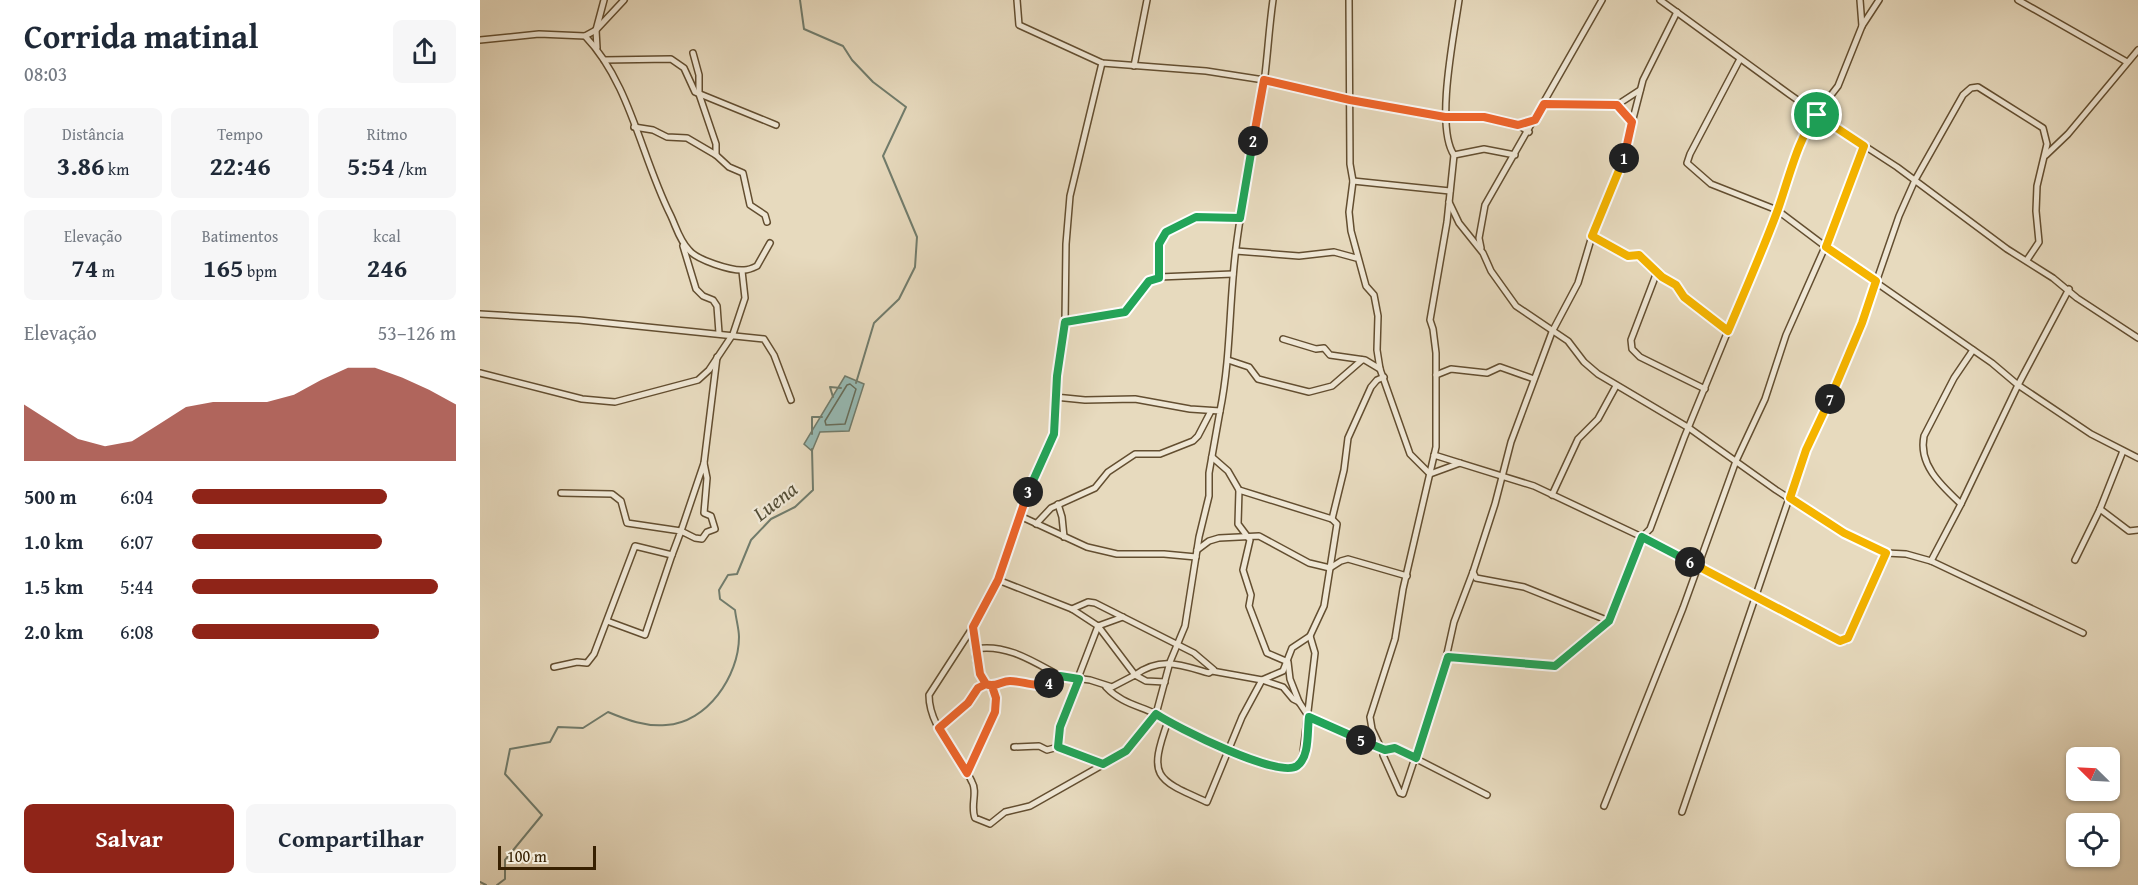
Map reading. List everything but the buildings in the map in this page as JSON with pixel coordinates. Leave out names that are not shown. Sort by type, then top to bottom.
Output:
[{"type":"street","points":[[597,48],[596,30],[604,0]]},
{"type":"street","points":[[480,40],[539,34],[585,36],[596,30],[624,0]]},
{"type":"street","points":[[1017,0],[1019,25],[1102,63],[1206,71],[1264,80],[1350,100],[1445,117],[1484,117],[1518,125],[1529,132]]},
{"type":"street","points":[[1134,66],[1147,0]]},
{"type":"street","points":[[1102,63],[1070,196],[1066,244],[1065,322],[1055,397],[1054,434],[1033,479],[998,580],[973,627],[929,695],[929,704],[939,728],[974,784],[975,818],[990,824],[1005,812],[1030,806],[1126,751],[1156,714],[1170,662],[1189,612],[1197,550],[1209,496],[1212,458],[1228,360],[1233,274],[1240,218],[1264,80],[1273,0]]},
{"type":"street","points":[[1349,0],[1350,164],[1353,181],[1349,212],[1356,258],[1366,286],[1374,295],[1378,316],[1377,350],[1380,369],[1410,454],[1430,474]]},
{"type":"street","points":[[1459,0],[1445,117],[1448,146],[1454,155],[1449,202],[1430,320],[1436,353],[1434,455],[1395,639],[1370,717],[1372,729],[1402,794],[1416,758],[1448,657],[1454,622],[1473,573],[1511,442],[1552,332],[1578,283],[1592,236],[1622,164],[1646,73],[1677,12]]},
{"type":"street","points":[[1602,0],[1529,132],[1485,205],[1479,238],[1483,253],[1491,271],[1516,306],[1568,341],[1587,365],[1616,386],[1689,428],[1844,533],[1886,553],[1906,554],[1931,561],[2083,633]]},
{"type":"street","points":[[1660,0],[1740,59],[1915,180],[2007,249],[2027,260],[2069,289],[2077,298],[2138,338]]},
{"type":"street","points":[[1860,0],[1862,26]]},
{"type":"street","points":[[1448,657],[1555,666],[1609,621],[1642,537],[1650,529],[1811,121],[1838,86],[1862,26],[1879,0]]},
{"type":"street","points":[[2018,0],[2127,62]]},
{"type":"street","points":[[585,36],[597,48],[604,60],[634,126],[661,198],[682,242],[696,289],[703,296],[713,300],[717,306],[718,333]]},
{"type":"street","points":[[2045,156],[2068,134],[2138,50]]},
{"type":"street","points":[[693,53],[699,75],[699,94],[716,144],[716,155]]},
{"type":"street","points":[[604,60],[671,58],[684,68],[695,92],[776,125]]},
{"type":"street","points":[[1740,59],[1690,154],[1688,163],[1711,184],[1777,210],[1973,350],[2018,385],[2091,434],[2138,458]]},
{"type":"street","points":[[1682,812],[1754,596],[1810,441],[1862,323],[1899,216],[1915,180],[1963,95],[1971,88],[1978,87],[2043,128],[2047,144],[2037,186],[2038,242],[2027,260]]},
{"type":"street","points":[[1544,104],[1617,105],[1640,90]]},
{"type":"street","points":[[1617,105],[1632,122]]},
{"type":"street","points":[[1806,105],[1811,121]]},
{"type":"street","points":[[1518,125],[1535,120]]},
{"type":"street","points":[[634,126],[653,130],[667,137],[687,138],[716,155],[729,167],[742,173],[750,205],[765,215],[767,222]]},
{"type":"street","points":[[1604,806],[1698,566],[1736,461],[1765,399],[1786,335],[1826,247],[1864,146]]},
{"type":"street","points":[[1454,155],[1484,150],[1515,155]]},
{"type":"street","points":[[1353,181],[1450,191]]},
{"type":"street","points":[[1449,202],[1459,223],[1483,253]]},
{"type":"street","points":[[1159,278],[1159,244],[1166,232],[1196,217],[1240,218]]},
{"type":"street","points":[[1592,236],[1628,256],[1639,255],[1657,272],[1676,285],[1684,297],[1728,331]]},
{"type":"street","points":[[682,242],[698,259],[742,271],[757,266],[770,243]]},
{"type":"street","points":[[1236,251],[1299,256],[1334,252],[1356,258]]},
{"type":"street","points":[[480,373],[582,399],[615,402],[698,380],[709,370],[733,334],[745,298],[742,271]]},
{"type":"street","points":[[1657,272],[1631,340],[1632,349],[1640,357],[1705,389]]},
{"type":"street","points":[[1065,322],[1125,312],[1149,281],[1159,278],[1233,274]]},
{"type":"street","points":[[1931,561],[2018,385],[2069,289]]},
{"type":"street","points":[[480,314],[579,320],[733,334],[764,339],[774,355],[791,400]]},
{"type":"street","points":[[1283,339],[1324,348],[1330,355],[1363,360],[1380,369]]},
{"type":"street","points":[[1228,360],[1249,367],[1258,379],[1309,392],[1332,386],[1377,350]]},
{"type":"street","points":[[1961,504],[1930,471],[1922,444],[1954,378],[1973,350]]},
{"type":"street","points":[[607,621],[645,635],[704,463],[718,354]]},
{"type":"street","points":[[1436,375],[1452,369],[1487,373],[1500,367],[1534,379]]},
{"type":"street","points":[[1332,519],[1344,470],[1348,438],[1371,387],[1377,380],[1384,377]]},
{"type":"street","points":[[1552,495],[1578,439],[1598,419],[1616,386]]},
{"type":"street","points":[[1055,397],[1085,400],[1135,399],[1190,410],[1220,411]]},
{"type":"street","points":[[1036,524],[1047,511],[1058,504],[1095,488],[1112,469],[1137,453],[1160,454],[1193,441],[1211,411]]},
{"type":"street","points":[[2075,560],[2100,509],[2123,451]]},
{"type":"street","points":[[1434,455],[1503,475],[1552,495],[1642,537],[1821,632],[1845,641],[1851,633],[1886,553]]},
{"type":"street","points":[[1212,458],[1223,466],[1239,490],[1238,524],[1248,537],[1250,544],[1243,570],[1251,595],[1249,606],[1267,652],[1288,662]]},
{"type":"street","points":[[561,493],[612,494],[621,501],[627,523],[681,531],[702,539],[707,532],[715,529],[711,516],[704,513],[707,478],[704,463]]},
{"type":"street","points":[[1430,474],[1460,463]]},
{"type":"street","points":[[1239,490],[1332,519],[1338,527],[1323,610],[1310,636],[1292,648],[1288,662],[1282,671],[1272,678],[1262,680]]},
{"type":"street","points":[[1058,504],[1064,537]]},
{"type":"street","points":[[2100,509],[2129,531],[2138,530]]},
{"type":"street","points":[[1020,516],[1087,547],[1117,554],[1196,557]]},
{"type":"street","points":[[1197,550],[1214,540],[1263,537],[1309,563],[1330,568],[1348,559],[1407,576]]},
{"type":"street","points":[[554,667],[577,662],[587,663],[594,654],[635,546],[672,555]]},
{"type":"street","points":[[1473,573],[1476,579],[1531,590],[1609,621]]},
{"type":"street","points":[[998,580],[1072,609],[1098,626],[1142,680],[1165,682]]},
{"type":"street","points":[[1072,609],[1091,602],[1178,643],[1198,655],[1215,672]]},
{"type":"street","points":[[1098,626],[1123,617]]},
{"type":"street","points":[[1058,747],[1060,727],[1098,626]]},
{"type":"street","points":[[967,773],[995,712],[996,698],[980,674],[973,627]]},
{"type":"street","points":[[975,649],[990,648],[1019,654],[1060,676],[1090,680],[1106,687],[1121,700],[1156,714],[1168,722],[1229,750],[1288,769],[1296,767],[1305,755],[1315,653],[1310,636]]},
{"type":"street","points":[[1106,687],[1117,686],[1144,669],[1170,662],[1209,673],[1211,671],[1262,680],[1286,688],[1293,699],[1299,702]]},
{"type":"street","points":[[1288,662],[1290,679],[1299,702],[1309,717],[1383,749],[1395,748],[1487,795]]},
{"type":"street","points":[[939,728],[968,703],[978,688],[1010,681],[1042,685],[1060,676]]},
{"type":"street","points":[[1168,722],[1158,750],[1157,766],[1167,783],[1207,802],[1242,717],[1262,680]]},
{"type":"street","points":[[1014,747],[1039,746],[1047,750],[1058,747],[1103,764]]},
{"type":"water","points":[[845,376],[864,384],[849,431],[820,432],[812,451],[804,444]]},
{"type":"waterway","name":"Luena","points":[[800,0],[804,29],[843,46],[852,60],[873,82],[906,107],[883,156],[917,237],[915,267],[899,299],[874,323],[856,383]]},
{"type":"waterway","name":"Luena","points":[[833,397],[830,387],[841,388]]},
{"type":"waterway","name":"Luena","points":[[812,434],[812,417],[822,417]]},
{"type":"waterway","name":"Luena","points":[[497,885],[505,879],[505,860],[542,815],[505,774],[510,749],[550,742],[558,727],[583,728],[608,712],[644,724],[666,725],[695,716],[707,707],[727,681],[738,652],[739,634],[735,610],[720,599],[719,590],[728,575],[737,574],[751,540],[771,519],[795,507],[813,490],[812,449]]},
{"type":"waterway","name":"Luena","points":[[480,882],[486,885]]},
{"type":"route","points":[[1817,115],[1811,121],[1804,137],[1760,255],[1728,331],[1684,297],[1676,285],[1662,277],[1639,255],[1628,256],[1607,242],[1592,236],[1625,156],[1632,122],[1617,105],[1544,104],[1535,120],[1518,125],[1484,117],[1445,117],[1410,111],[1264,80],[1240,218],[1196,217],[1166,232],[1159,244],[1159,278],[1149,281],[1125,312],[1065,322],[1057,376],[1054,434],[1028,492],[998,580],[973,627],[980,674],[986,684],[992,686],[997,705],[967,773],[939,728],[968,703],[981,686],[986,684],[992,686],[1005,681],[1036,686],[1060,676],[1079,679],[1060,727],[1058,747],[1103,764],[1126,751],[1156,714],[1168,722],[1246,758],[1281,768],[1296,767],[1302,761],[1305,755],[1309,717],[1385,750],[1392,747],[1416,758],[1448,657],[1555,666],[1607,624],[1642,537],[1803,623],[1840,641],[1845,641],[1851,633],[1886,553],[1844,533],[1790,498],[1810,441],[1862,323],[1876,281],[1826,247],[1864,146],[1817,115]]}]
